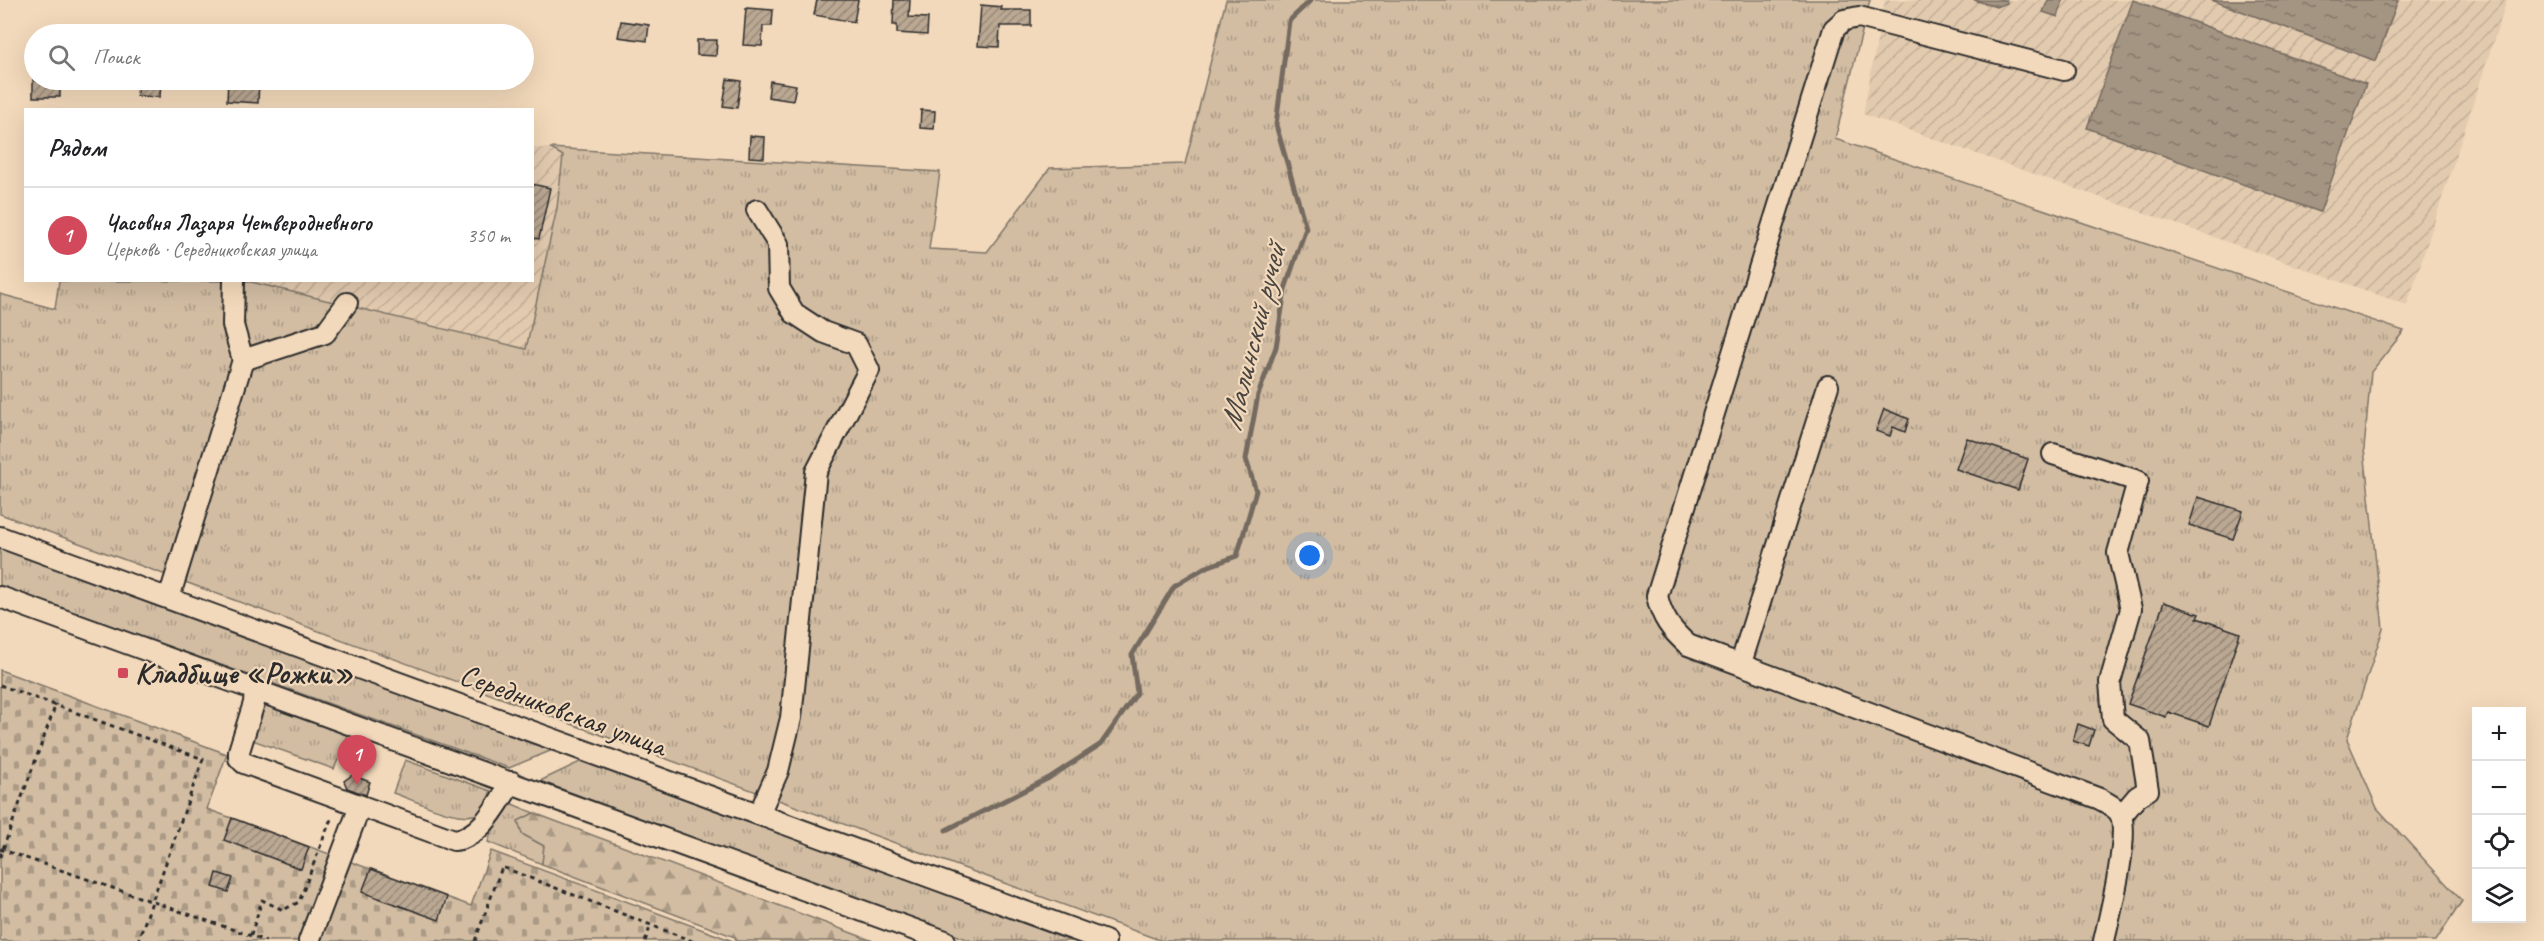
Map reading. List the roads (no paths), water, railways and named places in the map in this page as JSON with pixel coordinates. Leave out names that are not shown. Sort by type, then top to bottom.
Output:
[{"type":"street","points":[[2064,70],[1859,16],[1844,20],[1834,29],[1658,596],[1661,613],[1671,630],[1688,645],[1741,663],[2100,799],[2113,806],[2121,816],[2122,853],[2104,941]]},
{"type":"street","points":[[757,210],[778,244],[779,288],[794,313],[823,332],[856,344],[868,369],[816,471],[791,718],[778,771],[759,814]]},
{"type":"street","points":[[169,598],[243,360],[233,325],[234,282]]},
{"type":"street","points":[[243,360],[325,333],[346,303]]},
{"type":"street","points":[[1741,663],[1828,386]]},
{"type":"street","points":[[2053,454],[2138,481],[2118,553],[2131,609],[2110,682],[2113,720],[2140,741],[2148,790],[2137,797],[2121,816]]},
{"type":"street","name":"Середниковская улица","points":[[0,537],[1105,941]]},
{"type":"street","points":[[0,597],[945,941]]},
{"type":"street","points":[[255,688],[254,703],[239,751],[239,758],[244,763],[360,806],[454,840],[461,839],[476,832],[512,782]]},
{"type":"street","points":[[309,941],[360,806]]},
{"type":"water","points":[[1974,0],[2006,0],[2007,3],[1996,7]]},
{"type":"water","points":[[2048,0],[2063,0],[2058,17],[2043,12]]},
{"type":"water","points":[[2133,0],[2366,84],[2320,212],[2087,128]]},
{"type":"water","points":[[2211,0],[2398,0],[2376,61]]},
{"type":"waterway","name":"Малинский ручей","points":[[946,830],[1049,778],[1101,744],[1137,693],[1132,655],[1174,586],[1204,568],[1237,556],[1256,491],[1246,459],[1258,395],[1276,347],[1285,289],[1306,228],[1276,125],[1289,21],[1311,0]]},
{"type":"place","name":"Кладбище «Рожки»","points":[[123,673]]},
{"type":"place","name":"Часовня Лазаря Четверодневного","points":[[357,785]]}]
